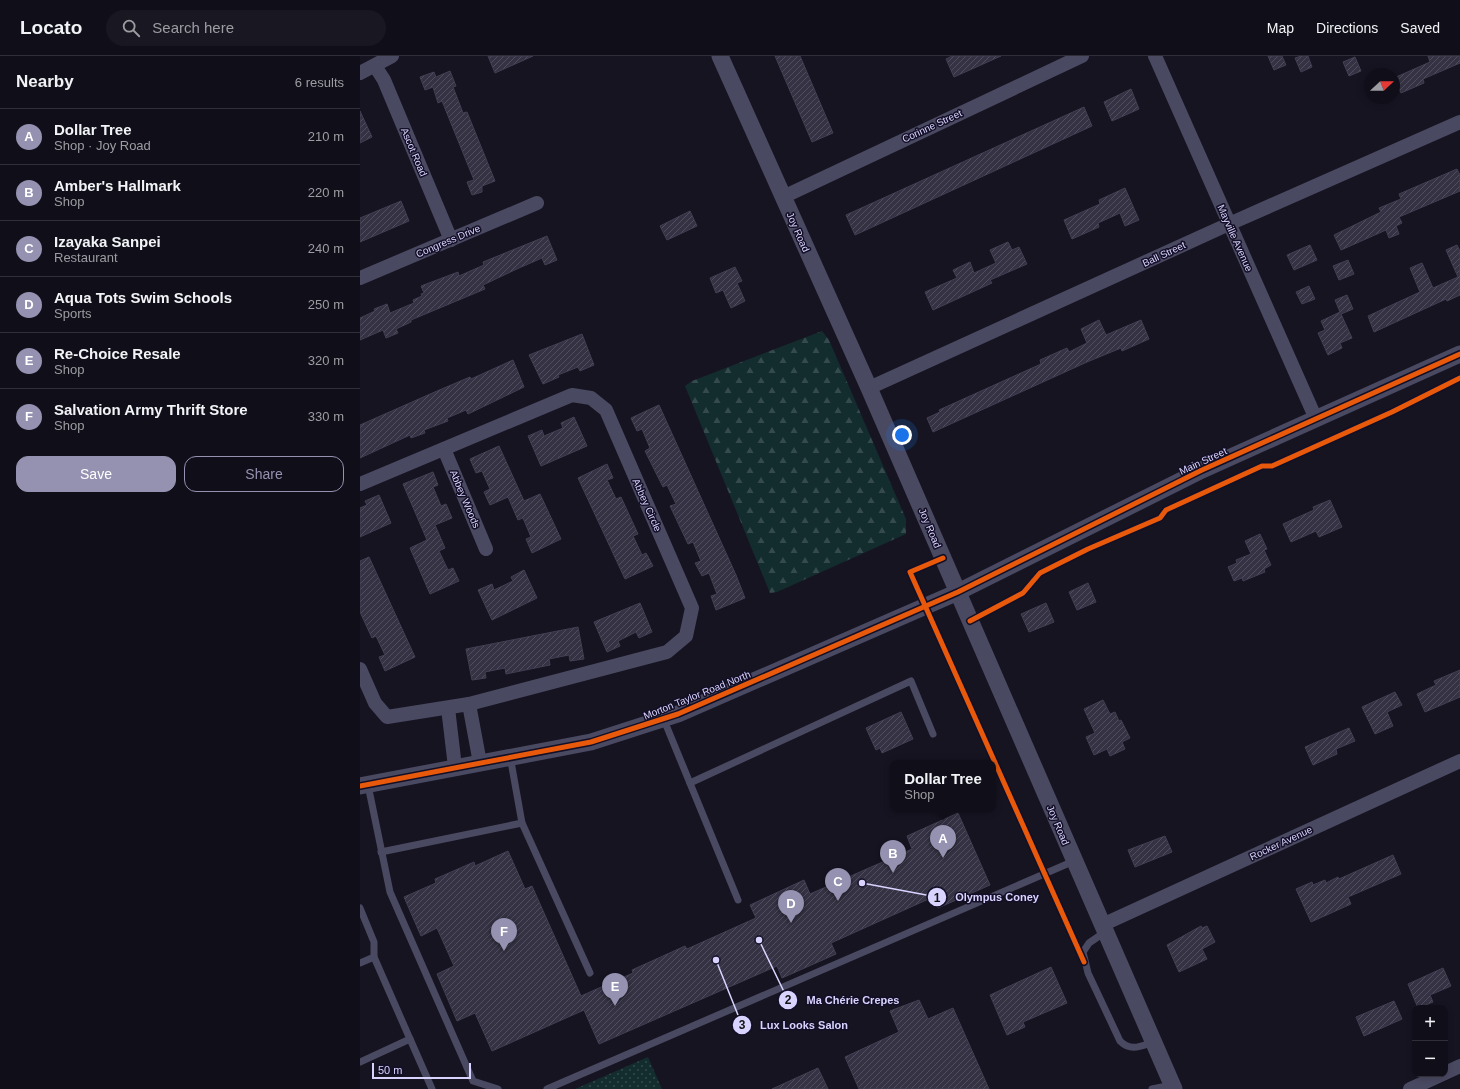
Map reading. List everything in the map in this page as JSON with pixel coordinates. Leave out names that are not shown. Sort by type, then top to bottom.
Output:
[{"type":"street","points":[[360,73],[392,56]]},
{"type":"street","name":"Joy Road","points":[[720,56],[869,388],[1173,1087]]},
{"type":"street","name":"Corinne Street","points":[[783,197],[1082,56]]},
{"type":"street","name":"Mayville Avenue","points":[[1155,56],[1316,419]]},
{"type":"street","name":"Ascot Road","points":[[375,66],[384,80],[451,240]]},
{"type":"street","name":"Ball Street","points":[[869,388],[1229,224],[1460,122]]},
{"type":"street","name":"Congress Drive","points":[[360,278],[537,204]]},
{"type":"street","name":"Main Street","points":[[958,592],[1202,470],[1460,354]]},
{"type":"street","name":"Abbey Circle","points":[[360,484],[572,395],[591,398],[606,410],[692,608],[686,636],[667,652],[469,704],[448,708],[387,717],[375,703],[360,669]]},
{"type":"street","name":"Abbey Woods","points":[[444,449],[486,549]]},
{"type":"street","name":"Morton Taylor Road North","points":[[364,786],[510,756],[591,742],[664,720],[958,592]]},
{"type":"street","points":[[469,704],[480,763]]},
{"type":"street","points":[[448,708],[455,767]]},
{"type":"street","name":"Rocker Avenue","points":[[1103,928],[1460,761]]},
{"type":"street","points":[[1448,1072],[1460,1066]]},
{"type":"street","points":[[1410,1089],[1437,1077]]},
{"type":"lane","points":[[690,783],[911,681],[933,734]]},
{"type":"lane","points":[[664,720],[738,900]]},
{"type":"lane","points":[[510,756],[522,823],[590,973]]},
{"type":"lane","points":[[364,786],[382,852],[390,892],[473,1081],[498,1089]]},
{"type":"lane","points":[[382,852],[522,823]]},
{"type":"lane","points":[[547,1089],[1074,861]]},
{"type":"lane","points":[[360,908],[374,942],[374,957],[432,1089]]},
{"type":"lane","points":[[1103,928],[1083,952],[1088,973],[1120,1041],[1125,1046],[1131,1048],[1153,1042]]},
{"type":"lane","points":[[360,963],[374,957]]},
{"type":"lane","points":[[360,1062],[410,1039]]},
{"type":"lane","points":[[1152,1089],[1173,1087]]},
{"type":"green space","points":[[822,331],[829,340],[906,519],[906,534],[777,592],[770,593],[685,386],[692,381]]},
{"type":"green space","points":[[648,1057],[662,1089],[575,1089]]},
{"type":"building","points":[[488,56],[533,56],[495,73]]},
{"type":"building","points":[[775,56],[800,56],[833,133],[812,142]]},
{"type":"building","points":[[952,56],[1001,56],[954,77],[946,59]]},
{"type":"building","points":[[1268,56],[1282,56],[1286,65],[1274,70]]},
{"type":"building","points":[[1308,56],[1312,67],[1301,72],[1295,58]]},
{"type":"building","points":[[1428,56],[1460,56],[1460,63],[1423,79],[1424,83],[1401,93],[1400,75],[1430,62]]},
{"type":"building","points":[[1355,57],[1361,71],[1349,76],[1343,62]]},
{"type":"building","points":[[450,71],[456,86],[453,87],[463,113],[467,112],[495,181],[482,186],[482,192],[472,195],[467,182],[474,180],[442,101],[438,103],[433,87],[425,90],[420,77],[434,72],[436,77]]},
{"type":"building","points":[[1131,89],[1139,109],[1112,121],[1104,102]]},
{"type":"building","points":[[1084,107],[1092,126],[855,235],[846,215]]},
{"type":"building","points":[[360,111],[372,137],[360,143]]},
{"type":"building","points":[[1457,169],[1460,175],[1460,191],[1399,217],[1402,223],[1396,226],[1399,234],[1389,238],[1386,230],[1341,250],[1334,235],[1381,212],[1379,208],[1401,199],[1399,194]]},
{"type":"building","points":[[1125,188],[1139,220],[1125,226],[1120,213],[1098,223],[1099,227],[1072,239],[1064,220],[1100,204],[1099,200]]},
{"type":"building","points":[[401,201],[409,221],[360,242],[360,218]]},
{"type":"building","points":[[690,211],[697,226],[667,240],[660,226]]},
{"type":"building","points":[[547,236],[557,260],[545,265],[542,258],[519,268],[483,285],[485,289],[411,320],[411,322],[396,329],[398,333],[386,338],[383,330],[360,340],[360,318],[375,311],[374,309],[387,304],[390,313],[414,303],[413,300],[422,296],[421,294],[424,293],[421,286],[458,272],[459,276],[484,265],[483,262]]},
{"type":"building","points":[[1008,242],[1012,250],[1019,247],[1027,264],[990,280],[992,283],[933,310],[925,292],[957,278],[953,270],[970,262],[974,273],[996,263],[990,250]]},
{"type":"building","points":[[1310,245],[1317,260],[1294,270],[1287,255]]},
{"type":"building","points":[[1457,245],[1460,251],[1460,295],[1447,301],[1446,299],[1374,332],[1368,316],[1420,292],[1410,268],[1422,263],[1433,288],[1458,277],[1446,250]]},
{"type":"building","points":[[1348,260],[1354,274],[1339,280],[1333,266]]},
{"type":"building","points":[[735,267],[742,281],[737,283],[745,301],[731,308],[723,290],[716,293],[710,278]]},
{"type":"building","points":[[1309,286],[1315,299],[1302,304],[1296,292]]},
{"type":"building","points":[[1347,295],[1353,309],[1341,314],[1352,338],[1340,343],[1342,348],[1328,355],[1318,333],[1325,330],[1321,321],[1340,312],[1335,300]]},
{"type":"building","points":[[1099,320],[1106,335],[1141,320],[1149,339],[1122,351],[1121,348],[1087,362],[933,432],[927,418],[940,412],[939,410],[1041,364],[1040,360],[1067,348],[1069,352],[1087,343],[1081,329]]},
{"type":"building","points":[[582,334],[594,365],[580,371],[578,367],[558,375],[559,377],[543,384],[529,355]]},
{"type":"building","points":[[513,360],[524,387],[468,414],[466,410],[447,418],[448,421],[424,430],[425,433],[411,438],[410,435],[360,458],[360,425]]},
{"type":"building","points":[[659,405],[745,598],[716,610],[711,596],[717,594],[709,573],[702,576],[695,563],[701,561],[693,542],[688,544],[670,506],[676,504],[667,485],[663,487],[645,451],[650,448],[642,429],[637,431],[631,418]]},
{"type":"building","points":[[574,417],[587,446],[541,466],[528,436],[542,430],[544,436],[563,428],[561,423]]},
{"type":"building","points":[[499,446],[524,501],[540,494],[561,539],[532,553],[526,539],[531,537],[523,518],[518,520],[508,497],[490,505],[484,492],[490,489],[482,471],[476,473],[470,459]]},
{"type":"building","points":[[607,464],[613,478],[607,480],[616,499],[621,497],[638,534],[633,536],[642,555],[646,553],[653,566],[625,579],[578,478]]},
{"type":"building","points":[[433,472],[438,485],[433,487],[441,506],[446,504],[452,518],[435,525],[445,548],[439,551],[448,570],[453,568],[459,581],[430,594],[410,548],[427,540],[403,484]]},
{"type":"building","points":[[379,495],[391,523],[360,537],[360,508],[367,505],[365,501]]},
{"type":"building","points":[[1330,500],[1342,527],[1319,537],[1316,531],[1291,542],[1283,524],[1314,510],[1313,507]]},
{"type":"building","points":[[1260,534],[1267,549],[1264,550],[1271,565],[1264,569],[1265,572],[1243,581],[1242,578],[1234,581],[1228,567],[1237,563],[1236,560],[1251,554],[1245,541]]},
{"type":"building","points":[[369,557],[415,657],[385,671],[379,657],[385,655],[376,636],[372,638],[360,612],[360,561]]},
{"type":"building","points":[[524,570],[537,598],[492,620],[478,590],[492,584],[494,590],[513,581],[511,577]]},
{"type":"building","points":[[1088,583],[1096,602],[1077,610],[1069,592]]},
{"type":"building","points":[[640,603],[652,632],[639,638],[636,632],[618,641],[620,646],[607,652],[594,622]]},
{"type":"building","points":[[1046,603],[1054,622],[1029,632],[1021,614]]},
{"type":"building","points":[[578,627],[584,659],[570,661],[569,655],[549,659],[550,665],[506,674],[505,668],[485,672],[486,678],[472,680],[466,649]]},
{"type":"building","points":[[1460,670],[1460,697],[1425,712],[1417,694],[1436,685],[1434,681]]},
{"type":"building","points":[[1395,692],[1402,705],[1387,712],[1393,726],[1375,734],[1362,707]]},
{"type":"building","points":[[1103,700],[1110,714],[1115,712],[1119,721],[1121,720],[1130,738],[1122,742],[1125,749],[1110,756],[1107,749],[1094,755],[1086,737],[1095,733],[1084,709]]},
{"type":"building","points":[[901,712],[913,739],[882,753],[880,748],[876,750],[866,728]]},
{"type":"building","points":[[1349,728],[1355,741],[1336,749],[1337,754],[1313,765],[1305,747]]},
{"type":"building","points":[[958,813],[990,885],[938,908],[933,897],[831,943],[836,954],[782,978],[777,966],[599,1044],[584,1010],[492,1051],[475,1013],[457,1021],[437,974],[454,966],[437,928],[421,936],[404,897],[436,883],[435,879],[474,862],[475,866],[508,851],[525,889],[532,886],[581,996],[633,973],[632,970],[685,946],[687,949],[756,918],[750,905],[804,880],[810,894],[912,849],[907,836]]},
{"type":"building","points":[[1165,836],[1172,852],[1135,867],[1128,850]]},
{"type":"building","points":[[1393,855],[1401,874],[1348,897],[1351,904],[1311,922],[1296,889],[1312,882],[1313,885],[1325,880],[1326,883],[1338,877],[1339,879]]},
{"type":"building","points":[[1201,926],[1202,928],[1207,926],[1215,942],[1202,949],[1207,959],[1179,972],[1167,945]]},
{"type":"building","points":[[1051,967],[1067,1003],[1023,1022],[1025,1027],[1007,1035],[990,995]]},
{"type":"building","points":[[1443,968],[1451,986],[1430,995],[1433,1002],[1426,1005],[1417,1005],[1408,984]]},
{"type":"building","points":[[919,1000],[928,1019],[953,1008],[989,1089],[859,1089],[845,1057],[899,1032],[890,1011]]},
{"type":"building","points":[[1394,1001],[1402,1019],[1364,1036],[1356,1017]]},
{"type":"building","points":[[818,1068],[828,1089],[772,1089]]},
{"type":"cycle path","points":[[360,786],[591,742],[678,714],[958,592],[1202,470],[1460,354]]},
{"type":"cycle path","points":[[970,621],[1023,593],[1040,573],[1088,549],[1160,518],[1166,510],[1262,466],[1272,466],[1392,412],[1460,378]]},
{"type":"cycle path","points":[[943,558],[910,572],[994,760]]},
{"type":"cycle path","points":[[996,765],[1084,962]]},
{"type":"place","name":"Dollar Tree","points":[[943,858]]},
{"type":"place","name":"Amber's Hallmark","points":[[893,873]]},
{"type":"place","name":"Olympus Coney","points":[[862,883]]},
{"type":"place","name":"Izayaka Sanpei","points":[[838,901]]},
{"type":"place","name":"Aqua Tots Swim Schools","points":[[791,923]]},
{"type":"place","name":"Ma Chérie Crepes","points":[[759,940]]},
{"type":"place","name":"Salvation Army Thrift Store","points":[[504,951]]},
{"type":"place","name":"Lux Looks Salon","points":[[716,960]]},
{"type":"place","name":"Re-Choice Resale","points":[[615,1006]]}]
